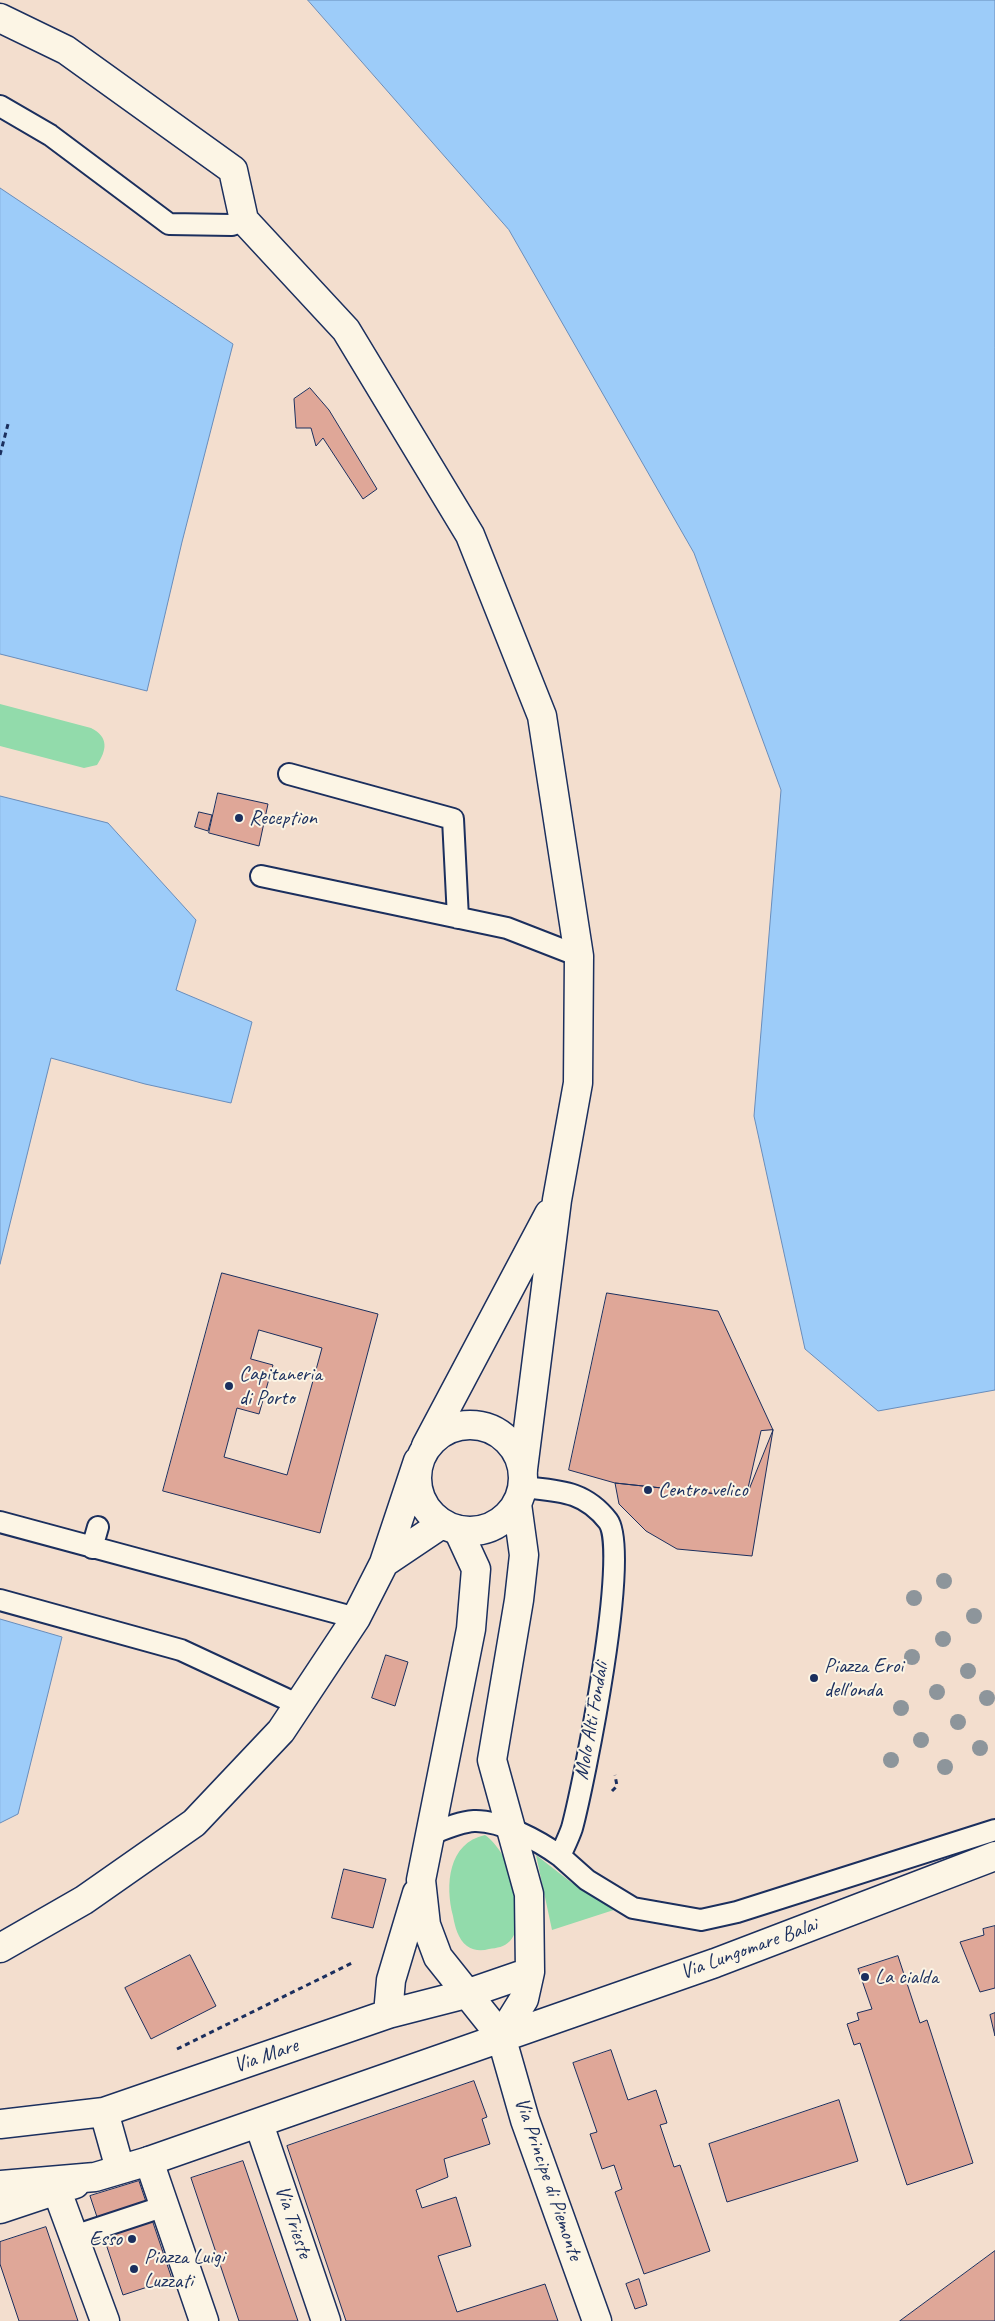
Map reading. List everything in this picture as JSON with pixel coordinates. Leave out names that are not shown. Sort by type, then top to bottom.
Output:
[{"type":"street","points":[[0,18],[66,50],[233,170],[244,220],[346,330],[470,535],[542,716],[579,956],[578,1083],[557,1200],[521,1486],[506,1517],[492,1526],[475,1531],[450,1527],[384,1563]]},
{"type":"street","points":[[0,1948],[84,1900],[194,1823],[281,1731],[356,1618],[384,1563],[422,1454],[557,1200]]},
{"type":"street","points":[[0,2209],[259,2124],[421,2067],[501,2036],[524,1999],[530,1972],[529,1894],[492,1760],[519,1600],[524,1555],[521,1486],[517,1452],[506,1438],[492,1428],[474,1424],[456,1426],[440,1433],[422,1454],[415,1479],[419,1497],[428,1512],[450,1527],[476,1569],[471,1629],[421,1880],[392,1980],[388,2014]]},
{"type":"street","name":"Via Lungomare Balai","points":[[501,2036],[715,1963],[995,1856]]},
{"type":"street","points":[[421,1880],[426,1925],[438,1957],[501,2036]]},
{"type":"street","name":"Via Mare","points":[[0,2124],[104,2112],[388,2014],[466,1994],[530,1972]]},
{"type":"street","name":"Via Principe di Piemonte","points":[[501,2036],[525,2120],[597,2321]]},
{"type":"street","points":[[104,2112],[107,2173]]},
{"type":"street","name":"Via Trieste","points":[[259,2124],[326,2321]]},
{"type":"street","points":[[149,2161],[204,2321]]},
{"type":"street","points":[[0,2184],[107,2173]]},
{"type":"street","points":[[57,2190],[105,2321]]},
{"type":"lane","points":[[0,106],[50,135],[169,224],[232,225],[244,220]]},
{"type":"lane","points":[[289,774],[454,818],[458,918]]},
{"type":"lane","points":[[261,876],[507,928],[579,956]]},
{"type":"lane","name":"Molo Alti Fondali","points":[[521,1486],[573,1493],[590,1504],[609,1522],[614,1544],[615,1575],[594,1729],[572,1829],[560,1856]]},
{"type":"lane","points":[[0,1522],[356,1618]]},
{"type":"lane","points":[[92,1548],[98,1527]]},
{"type":"lane","points":[[0,1600],[181,1650],[299,1705]]},
{"type":"lane","points":[[430,1835],[452,1826],[475,1821],[510,1830],[536,1840],[560,1856]]},
{"type":"lane","name":"Via Lungomare Balai","points":[[560,1856],[587,1880],[633,1908],[701,1920],[737,1912],[995,1830]]},
{"type":"lane","points":[[74,2236],[165,2206]]},
{"type":"path","points":[[0,455],[8,424]]},
{"type":"path","points":[[594,1729],[610,1741],[617,1786],[606,1798]]},
{"type":"path","points":[[168,2054],[354,1962]]},
{"type":"green space","points":[[0,704],[91,728],[101,735],[105,744],[103,754],[97,765],[84,768],[0,746]]},
{"type":"green space","points":[[485,1835],[503,1855],[510,1870],[515,1885],[519,1917],[516,1930],[508,1943],[498,1948],[478,1950],[467,1946],[457,1932],[449,1891],[452,1867],[457,1856],[463,1847]]},
{"type":"green space","points":[[536,1855],[572,1883],[623,1907],[552,1930]]},
{"type":"water","points":[[308,0],[995,0],[995,1390],[878,1411],[805,1349],[754,1116],[781,790],[694,553],[509,230]]},
{"type":"water","points":[[0,188],[233,344],[182,542],[147,691],[0,654]]},
{"type":"water","points":[[0,796],[108,823],[196,920],[176,990],[252,1022],[231,1103],[145,1084],[51,1058],[0,1264]]},
{"type":"water","points":[[0,1619],[62,1637],[18,1814],[0,1823]]},
{"type":"building","points":[[310,388],[329,410],[377,489],[363,499],[323,438],[316,446],[311,428],[296,428],[294,399]]},
{"type":"building","name":"Reception","points":[[218,793],[268,804],[259,846],[209,833]]},
{"type":"building","points":[[199,812],[212,815],[208,831],[195,827]]},
{"type":"building","name":"Capitaneria di Porto","points":[[222,1273],[378,1314],[320,1533],[163,1491]],"holes":[[[259,1330],[322,1348],[287,1475],[224,1457],[237,1408],[259,1414],[273,1365],[251,1359]]]},
{"type":"building","points":[[607,1293],[718,1311],[773,1430],[746,1497],[615,1483],[569,1470]]},
{"type":"building","name":"Centro velico","points":[[773,1430],[752,1556],[677,1549],[646,1531],[619,1504],[615,1483],[746,1497],[761,1431]]},
{"type":"building","points":[[386,1655],[408,1662],[395,1706],[372,1698]]},
{"type":"building","points":[[344,1869],[386,1879],[373,1928],[332,1918]]},
{"type":"building","points":[[995,1926],[995,1988],[980,1992],[960,1942],[984,1935],[983,1929]]},
{"type":"building","points":[[190,1955],[216,2006],[151,2039],[125,1988]]},
{"type":"building","points":[[898,1956],[920,2023],[927,2020],[973,2163],[907,2185],[860,2043],[854,2045],[847,2024],[859,2020],[857,2013],[872,2009],[858,1969]]},
{"type":"building","points":[[995,2013],[995,2036],[990,2015]]},
{"type":"building","points":[[611,2050],[628,2100],[656,2090],[667,2123],[660,2125],[674,2167],[680,2165],[710,2251],[644,2274],[615,2192],[622,2189],[614,2165],[602,2169],[590,2134],[597,2132],[573,2063]]},
{"type":"building","points":[[474,2081],[487,2117],[482,2119],[490,2144],[444,2159],[448,2177],[416,2190],[422,2208],[456,2197],[471,2246],[438,2256],[457,2312],[545,2284],[558,2321],[346,2321],[287,2146]]},
{"type":"building","points":[[839,2100],[858,2161],[727,2202],[709,2144]]},
{"type":"building","points":[[243,2161],[298,2321],[239,2321],[191,2178]]},
{"type":"building","points":[[139,2181],[172,2279],[123,2295],[90,2196]]},
{"type":"building","points":[[46,2227],[78,2321],[19,2321],[0,2264],[0,2242]]},
{"type":"building","points":[[995,2251],[995,2321],[900,2321]]},
{"type":"building","points":[[639,2279],[647,2305],[635,2309],[626,2284]]},
{"type":"place","name":"Reception","points":[[239,818]]},
{"type":"place","name":"Capitaneria di Porto","points":[[229,1386]]},
{"type":"place","name":"Centro velico","points":[[648,1490]]},
{"type":"place","name":"Piazza Eroi dell'onda","points":[[814,1678]]},
{"type":"place","name":"La cialda","points":[[865,1977]]},
{"type":"place","name":"Esso","points":[[132,2239]]},
{"type":"place","name":"Piazza Luigi Luzzati","points":[[134,2269]]}]
